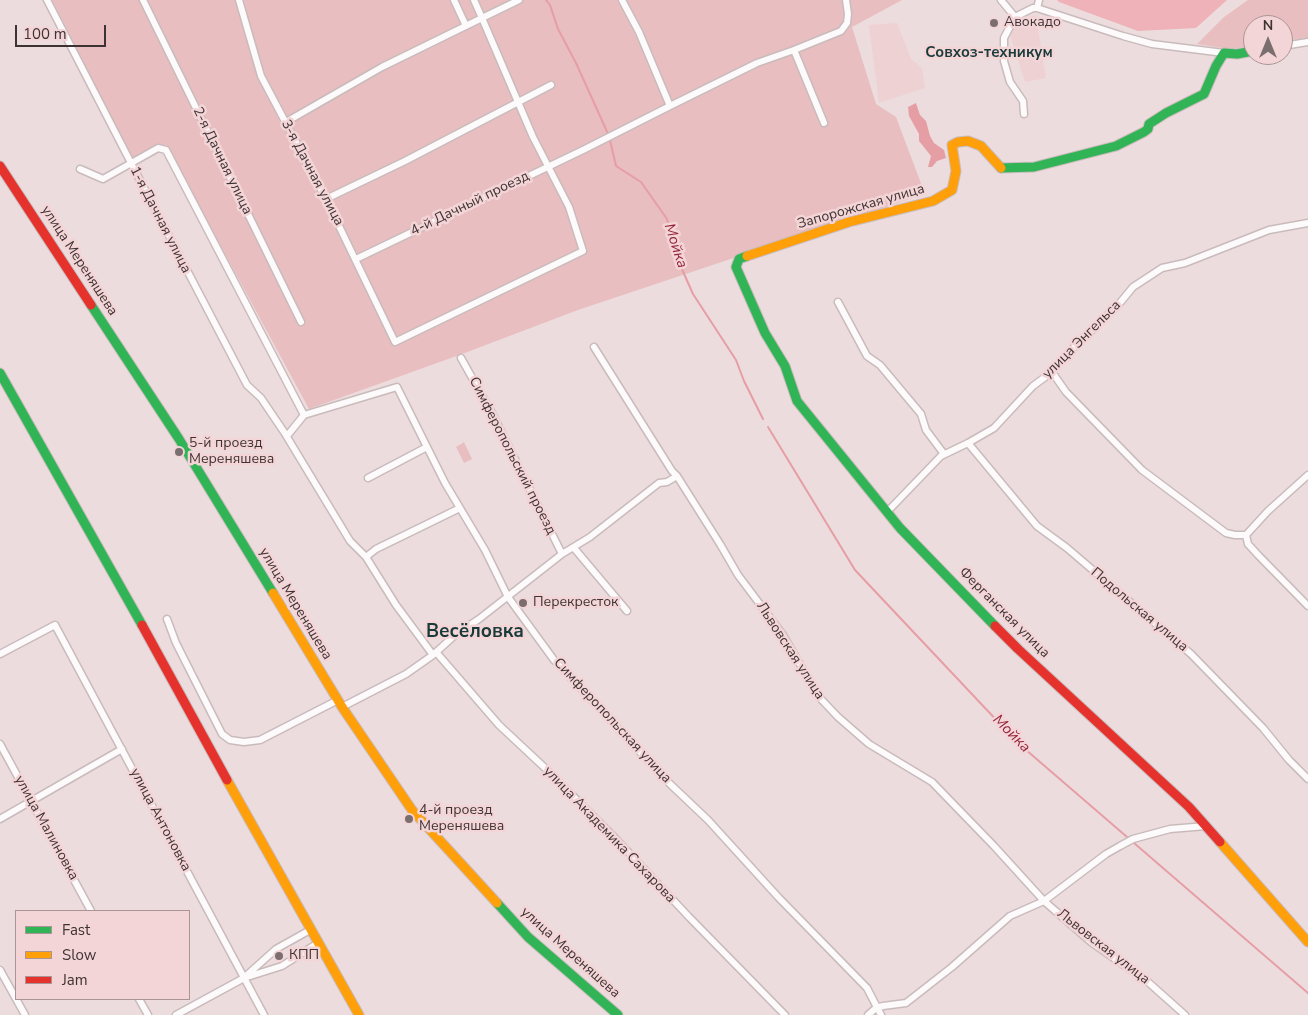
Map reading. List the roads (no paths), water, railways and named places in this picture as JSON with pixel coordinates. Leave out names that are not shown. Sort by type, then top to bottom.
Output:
[{"type":"street","name":"1-я Дачная улица","points":[[48,0],[233,361],[247,385],[257,394],[285,434]]},
{"type":"street","name":"2-я Дачная улица","points":[[143,0],[301,322]]},
{"type":"street","points":[[454,0],[466,26]]},
{"type":"street","points":[[474,0],[517,102],[548,166]]},
{"type":"street","points":[[286,122],[382,67],[519,0]]},
{"type":"street","points":[[622,0],[639,32],[670,106]]},
{"type":"street","name":"4-й Дачный проезд","points":[[356,259],[583,150],[757,62],[794,50],[841,31],[847,23],[846,0]]},
{"type":"street","points":[[1000,0],[1015,17]]},
{"type":"street","points":[[1037,8],[1039,0]]},
{"type":"street","name":"3-я Дачная улица","points":[[241,1],[261,76],[326,199],[395,342],[583,251],[569,207],[548,166]]},
{"type":"street","points":[[1024,114],[1023,101],[1010,82],[1004,61],[1004,38],[1015,17],[1033,8],[1152,44],[1224,53],[1243,53]]},
{"type":"street","points":[[1293,44],[1308,42]]},
{"type":"street","points":[[794,50],[824,124]]},
{"type":"street","name":"Запорожская улица","points":[[736,264],[739,260],[849,222],[933,201],[952,190],[956,171],[952,145],[958,142],[968,142],[981,146],[1000,168],[1034,167],[1116,146],[1144,132],[1148,129],[1149,124],[1166,113],[1204,94],[1224,53]]},
{"type":"street","points":[[326,199],[405,161],[551,85]]},
{"type":"street","points":[[80,169],[103,179],[158,148],[166,150],[304,415],[285,434]]},
{"type":"street","name":"улица Мереняшева","points":[[0,166],[179,439],[340,703],[394,786],[422,821],[528,936],[618,1015]]},
{"type":"street","name":"улица Энгельса","points":[[888,511],[944,454],[994,428],[1033,386],[1052,372],[1119,304],[1133,287],[1162,268],[1185,263],[1269,230],[1308,223]]},
{"type":"street","name":"Ферганская улица","points":[[736,264],[765,333],[785,366],[797,401],[900,528],[1018,649],[1189,807],[1308,942]]},
{"type":"street","points":[[838,302],[868,356],[880,365],[921,414],[926,430],[944,454]]},
{"type":"street","name":"Львовская улица","points":[[594,347],[738,574],[783,635],[819,697],[838,718],[870,744],[932,782],[1044,901],[1091,942],[1148,982],[1185,1015]]},
{"type":"street","name":"Симферопольский проезд","points":[[461,358],[494,415],[562,554]]},
{"type":"street","points":[[1052,372],[1066,392],[1142,470],[1226,533],[1246,535],[1308,475]]},
{"type":"street","points":[[0,373],[359,1015]]},
{"type":"street","name":"Симферопольская улица","points":[[304,415],[397,386],[427,447],[485,550],[508,596],[554,660],[669,783],[708,820],[779,898],[867,988],[881,1015]]},
{"type":"street","name":"улица Академика Сахарова","points":[[285,434],[350,541],[366,557],[396,605],[434,654],[499,725],[613,836],[785,1015]]},
{"type":"street","name":"Подольская улица","points":[[968,443],[1037,526],[1067,548],[1180,644],[1263,728],[1289,760],[1308,779]]},
{"type":"street","points":[[368,478],[427,447]]},
{"type":"street","points":[[167,619],[176,643],[201,689],[222,734],[230,740],[244,742],[260,740],[406,674],[434,654],[454,635],[562,554],[574,548],[659,483],[667,482],[677,476]]},
{"type":"street","points":[[366,557],[376,549],[460,508]]},
{"type":"street","points":[[1246,535],[1248,544],[1308,606]]},
{"type":"street","points":[[574,548],[628,611]]},
{"type":"street","name":"улица Антоновка","points":[[0,654],[55,624],[264,1015]]},
{"type":"street","name":"улица Малиновка","points":[[0,744],[90,910]]},
{"type":"street","points":[[0,819],[122,749]]},
{"type":"street","points":[[868,1015],[876,1008],[906,1003],[952,967],[1010,916],[1044,901],[1106,854],[1133,839],[1185,826],[1206,826]]},
{"type":"street","points":[[244,978],[276,949],[310,930]]},
{"type":"street","points":[[176,1015],[244,978],[282,966],[318,943]]},
{"type":"street","points":[[0,970],[15,998]]},
{"type":"street","points":[[16,1000],[24,1015]]},
{"type":"street","points":[[140,1000],[148,1015]]},
{"type":"waterway","name":"Мойка","points":[[546,0],[550,5],[558,29],[576,63],[609,136],[616,166],[641,182],[667,219],[677,258],[693,294],[736,360],[763,419]]},
{"type":"waterway","name":"Мойка","points":[[768,427],[855,570],[1018,743],[1308,993]]},
{"type":"place","name":"Авокадо","points":[[994,23]]},
{"type":"place","name":"5-й проезд Мереняшева","points":[[179,452]]},
{"type":"place","name":"Перекресток","points":[[523,603]]},
{"type":"place","name":"4-й проезд Мереняшева","points":[[409,819]]},
{"type":"place","name":"КПП","points":[[279,956]]},
{"type":"district","name":"Совхоз-техникум","points":[[989,53]]},
{"type":"district","name":"Весёловка","points":[[475,632]]}]
